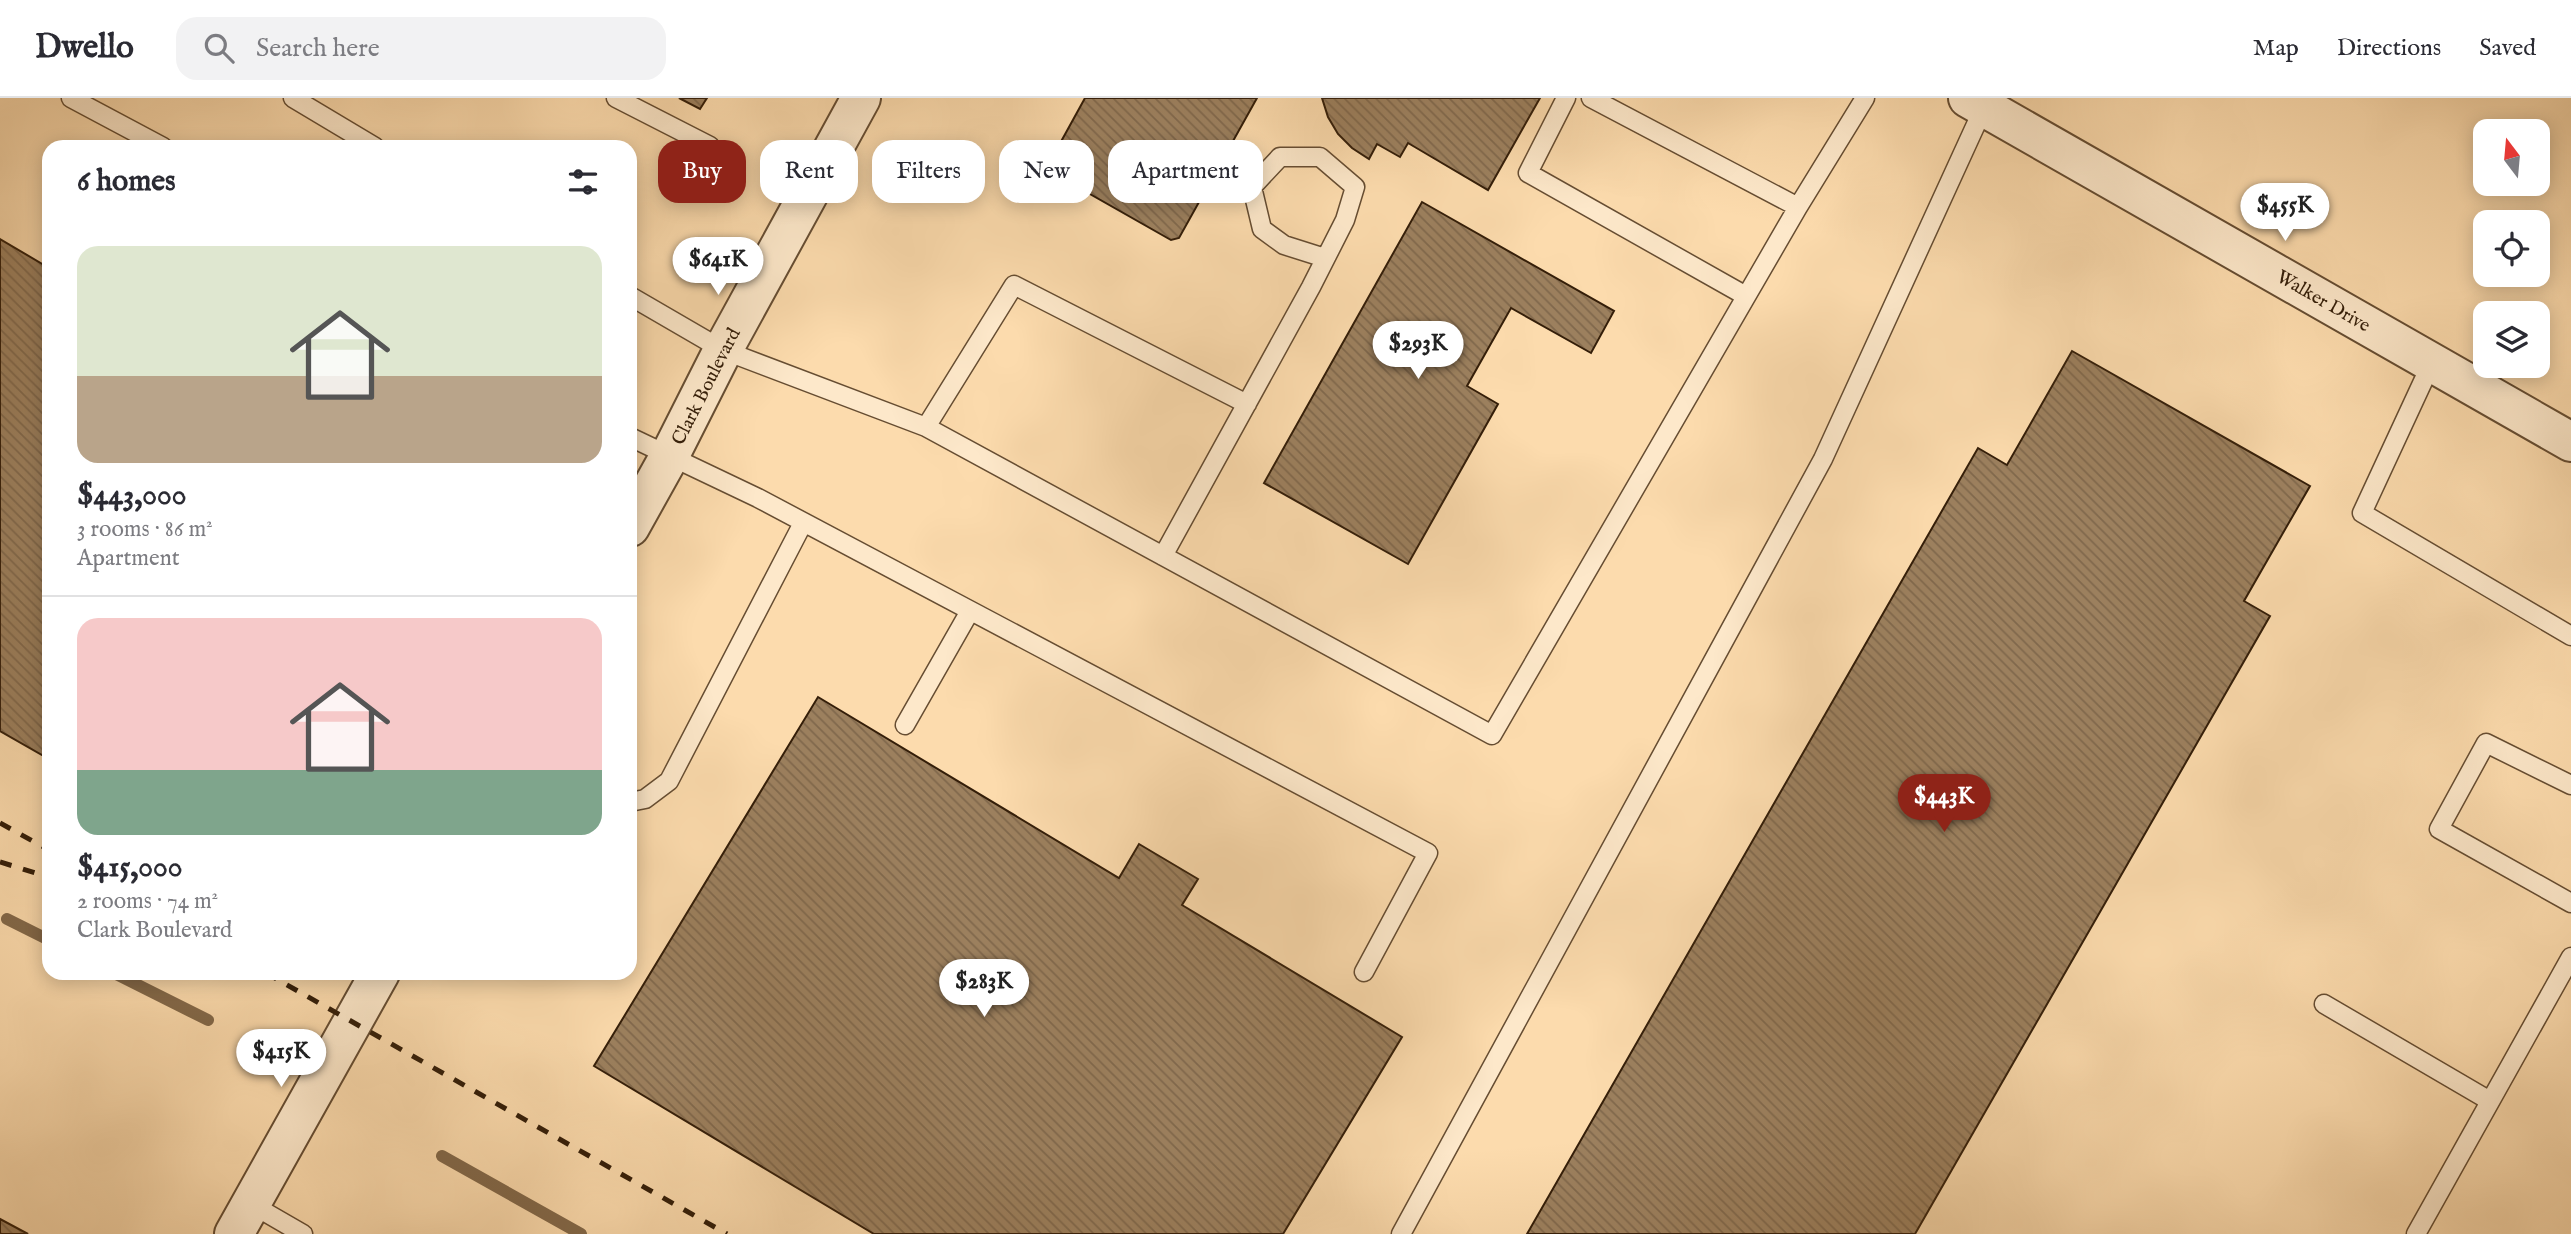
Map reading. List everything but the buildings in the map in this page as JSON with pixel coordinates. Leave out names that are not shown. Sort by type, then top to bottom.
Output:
[{"type":"street","name":"Clark Boulevard","points":[[637,514],[859,99]]},
{"type":"street","name":"Walker Drive","points":[[1976,103],[2571,442]]},
{"type":"street","points":[[242,1219],[376,980]]},
{"type":"lane","points":[[71,98],[150,140]]},
{"type":"lane","points":[[293,98],[362,140]]},
{"type":"lane","points":[[616,98],[698,140]]},
{"type":"lane","points":[[1566,98],[1528,173],[1746,296]]},
{"type":"lane","points":[[1591,98],[1798,207]]},
{"type":"lane","points":[[637,300],[723,351],[926,427],[1492,735],[1798,207],[1865,98]]},
{"type":"lane","points":[[1401,1234],[1823,460],[1976,103]]},
{"type":"lane","points":[[1163,556],[1247,404],[1325,258],[1345,220],[1355,187],[1320,157],[1280,157],[1252,187],[1262,229],[1284,245],[1325,258]]},
{"type":"lane","points":[[926,427],[1014,285],[1247,404]]},
{"type":"lane","points":[[2432,362],[2362,513],[2571,636]]},
{"type":"lane","points":[[637,441],[803,523],[1428,853],[1364,972]]},
{"type":"lane","points":[[637,801],[645,799],[669,780],[803,523]]},
{"type":"lane","points":[[905,725],[970,611]]},
{"type":"lane","points":[[2571,785],[2486,743],[2439,829],[2571,903]]},
{"type":"lane","points":[[2416,1234],[2571,957]]},
{"type":"lane","points":[[2324,1004],[2490,1101]]},
{"type":"lane","points":[[242,1219],[303,1234]]},
{"type":"waterway","points":[[7,919],[42,936]]},
{"type":"waterway","points":[[128,980],[208,1020]]},
{"type":"waterway","points":[[442,1156],[581,1234]]},
{"type":"railway","points":[[0,823],[42,846]]},
{"type":"railway","points":[[0,862],[42,875]]},
{"type":"railway","points":[[278,980],[727,1234]]}]
